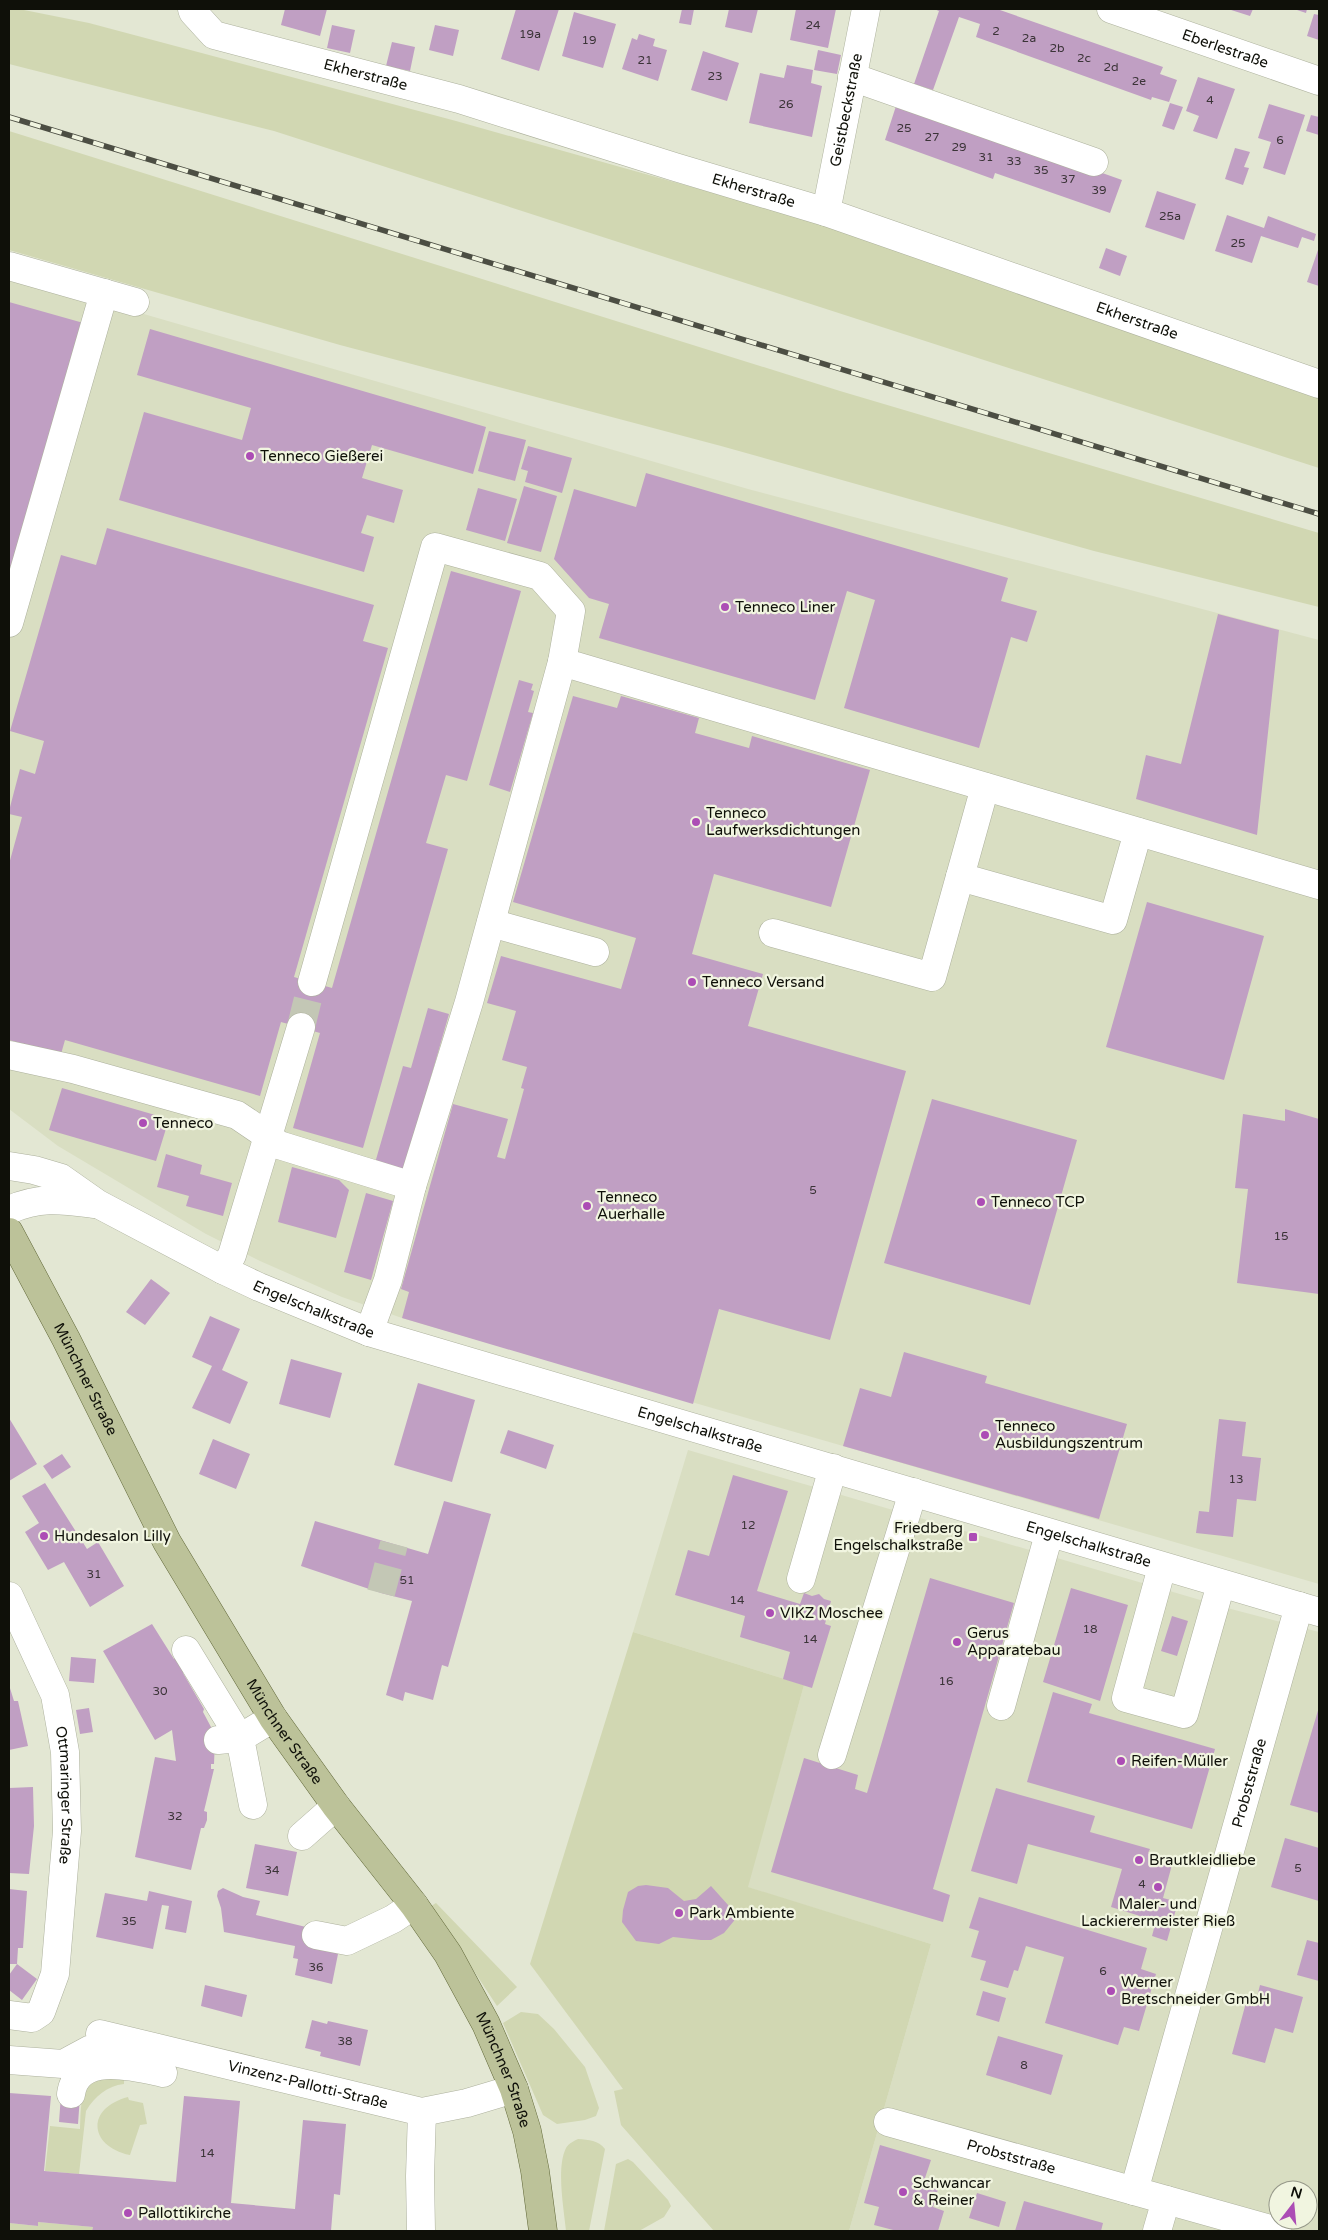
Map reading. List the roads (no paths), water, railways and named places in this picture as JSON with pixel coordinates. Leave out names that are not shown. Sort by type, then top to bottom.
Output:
[{"type":"main road","name":"Münchner Straße","points":[[9,1232],[66,1339],[167,1542],[273,1718],[336,1806],[414,1906],[453,1963],[486,2024],[514,2089],[527,2131],[536,2171],[544,2231]]},
{"type":"street","name":"Ekherstraße","points":[[192,9],[214,35],[459,99],[826,212],[1319,384]]},
{"type":"street","name":"Geistbeckstraße","points":[[826,212],[866,9]]},
{"type":"street","name":"Eberlestraße","points":[[1125,11],[1319,81]]},
{"type":"street","points":[[852,77],[1094,162]]},
{"type":"street","points":[[9,266],[135,302]]},
{"type":"street","points":[[9,623],[104,293]]},
{"type":"street","points":[[312,982],[435,547],[540,576],[571,611],[562,662],[469,1002],[412,1186],[388,1280],[369,1332]]},
{"type":"street","points":[[562,662],[1319,885]]},
{"type":"street","points":[[773,933],[932,977],[985,787]]},
{"type":"street","points":[[960,877],[1113,920],[1138,832]]},
{"type":"street","points":[[491,922],[595,952]]},
{"type":"street","points":[[223,1270],[232,1255],[301,1027]]},
{"type":"street","points":[[9,1055],[73,1068],[236,1115],[279,1145],[412,1186]]},
{"type":"street","name":"Engelschalkstraße","points":[[9,1166],[34,1170],[61,1178],[98,1204],[223,1270],[259,1287],[369,1332],[833,1468],[1049,1534],[1309,1609]]},
{"type":"street","name":"Engelschalkstraße","points":[[9,1210],[24,1203],[50,1199],[98,1204]]},
{"type":"street","points":[[801,1579],[833,1468]]},
{"type":"street","points":[[832,1755],[913,1492]]},
{"type":"street","points":[[1000,1706],[1049,1534]]},
{"type":"street","points":[[1162,1567],[1126,1698],[1184,1714],[1221,1584]]},
{"type":"street","name":"Ottmaringer Straße","points":[[9,1596],[54,1695],[65,1752],[65,1850],[55,1974],[41,2012],[32,2018],[9,2015]]},
{"type":"street","name":"Probststraße","points":[[1134,2191],[1309,1609]]},
{"type":"street","points":[[186,1650],[229,1739],[252,1805]]},
{"type":"street","points":[[229,1739],[273,1718]]},
{"type":"street","points":[[302,1836],[336,1806]]},
{"type":"street","points":[[316,1935],[347,1941],[394,1919],[414,1906]]},
{"type":"street","name":"Vinzenz-Pallotti-Straße","points":[[100,2034],[164,2062],[422,2112],[467,2103],[514,2089]]},
{"type":"street","points":[[9,2060],[63,2064],[89,2050],[105,2048],[164,2062]]},
{"type":"street","points":[[71,2094],[76,2079],[83,2073],[104,2065],[164,2062]]},
{"type":"street","points":[[422,2112],[420,2176],[422,2231]]},
{"type":"street","name":"Probststraße","points":[[888,2122],[1266,2230]]},
{"type":"street","points":[[1157,2231],[1166,2200]]},
{"type":"tunnel","points":[[301,1027],[312,982]]},
{"type":"tunnel","points":[[381,1593],[394,1544]]},
{"type":"railway","points":[[9,117],[1319,514]]},
{"type":"place","name":"Tenneco Gießerei","points":[[250,456]]},
{"type":"place","name":"Tenneco Liner","points":[[725,607]]},
{"type":"place","name":"Tenneco Laufwerksdichtungen","points":[[696,822]]},
{"type":"place","name":"Tenneco Versand","points":[[692,982]]},
{"type":"place","name":"Tenneco","points":[[143,1123]]},
{"type":"place","name":"Tenneco TCP","points":[[981,1202]]},
{"type":"place","name":"Tenneco Auerhalle","points":[[587,1206]]},
{"type":"place","name":"Tenneco Ausbildungszentrum","points":[[985,1435]]},
{"type":"place","name":"Hundesalon Lilly","points":[[44,1536]]},
{"type":"place","name":"Friedberg Engelschalkstraße","points":[[973,1537]]},
{"type":"place","name":"VIKZ Moschee","points":[[770,1613]]},
{"type":"place","name":"Gerus Apparatebau","points":[[957,1642]]},
{"type":"place","name":"Reifen-Müller","points":[[1121,1761]]},
{"type":"place","name":"Brautkleidliebe","points":[[1139,1860]]},
{"type":"place","name":"Maler- und Lackierermeister Rieß","points":[[1158,1887]]},
{"type":"place","name":"Park Ambiente","points":[[679,1913]]},
{"type":"place","name":"Werner Bretschneider GmbH","points":[[1111,1991]]},
{"type":"place","name":"Schwancar & Reiner","points":[[903,2192]]},
{"type":"place","name":"Pallottikirche","points":[[128,2213]]}]
